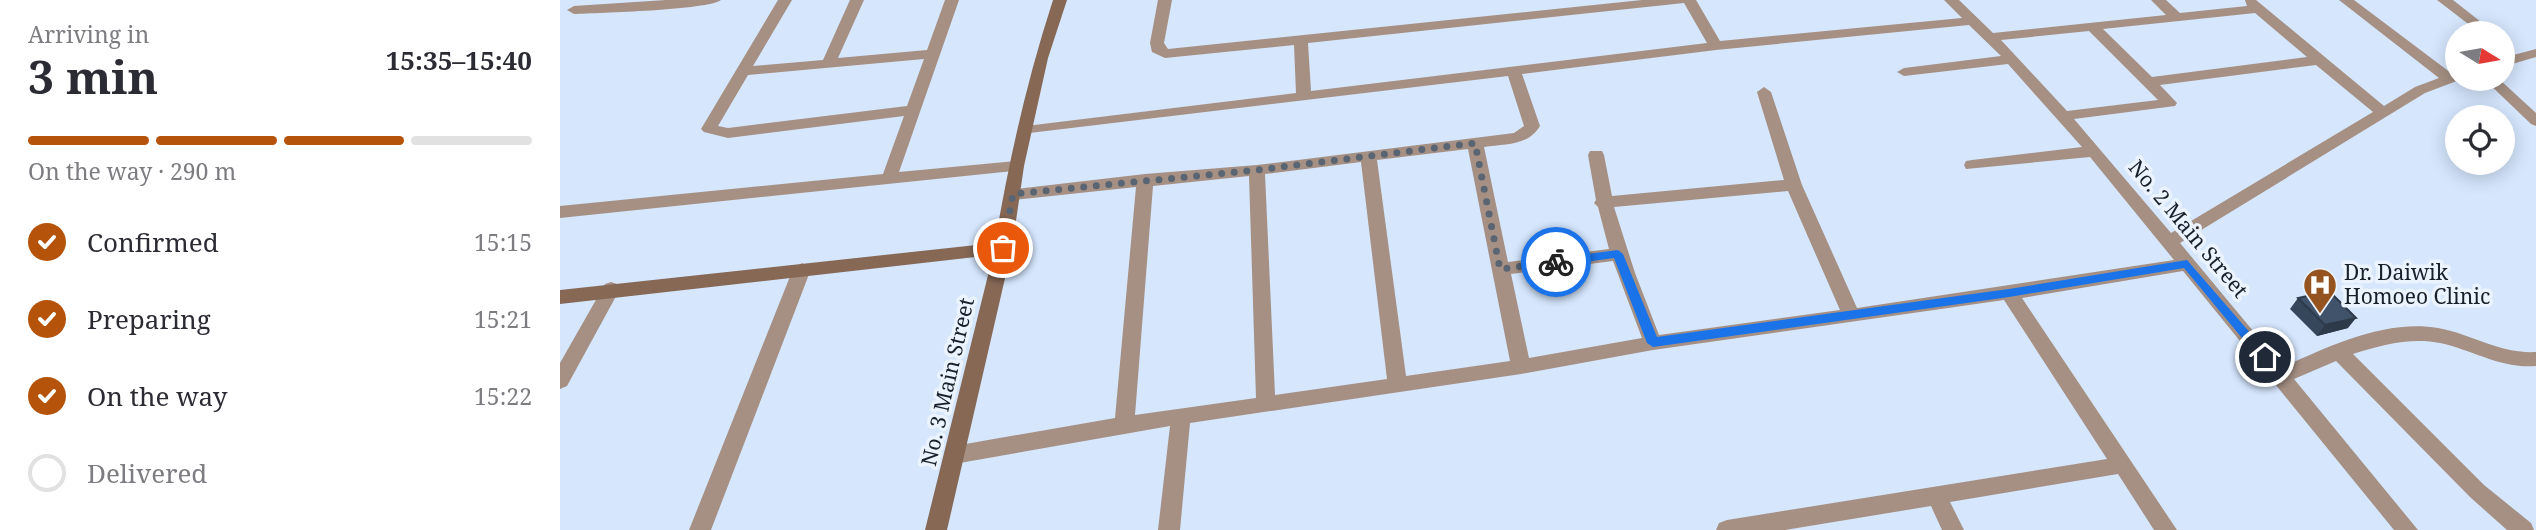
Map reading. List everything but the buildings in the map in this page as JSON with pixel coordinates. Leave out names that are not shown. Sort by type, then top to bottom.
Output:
[{"type":"street","points":[[574,10],[714,0]]},
{"type":"street","points":[[785,0],[709,129],[713,132],[728,133],[913,110]]},
{"type":"street","points":[[829,62],[857,0]]},
{"type":"street","points":[[890,176],[952,0]]},
{"type":"street","name":"No. 3 Main Street","points":[[936,530],[1003,248],[1016,166],[1041,58],[1060,0]]},
{"type":"street","points":[[1168,0],[1157,43],[1157,49],[1165,54],[1623,3],[1681,0]]},
{"type":"street","points":[[1523,0],[1527,15]]},
{"type":"street","points":[[1689,0],[1716,46]]},
{"type":"street","name":"No. 2 Main Street","points":[[1951,0],[2012,59],[2094,151],[2407,530]]},
{"type":"street","points":[[2158,0],[2177,18]]},
{"type":"street","points":[[2346,0],[2445,71]]},
{"type":"street","points":[[2444,0],[2472,21]]},
{"type":"street","points":[[1991,37],[2177,18],[2253,4],[2382,112]]},
{"type":"street","points":[[1026,131],[1716,46],[1973,21]]},
{"type":"street","points":[[2063,116],[2170,103],[2093,27]]},
{"type":"street","points":[[1301,40],[1304,96]]},
{"type":"street","points":[[2515,53],[2520,57]]},
{"type":"street","points":[[2515,59],[2536,53]]},
{"type":"street","points":[[743,72],[933,54]]},
{"type":"street","points":[[1904,72],[2012,59]]},
{"type":"street","points":[[2149,82],[2318,60]]},
{"type":"street","points":[[1013,194],[1257,170],[1517,138],[1528,133],[1531,126],[1514,72]]},
{"type":"street","points":[[2169,242],[2382,112],[2445,81]]},
{"type":"street","points":[[2504,91],[2536,121]]},
{"type":"street","points":[[1764,93],[1794,185],[1851,316]]},
{"type":"street","points":[[1475,143],[1521,367]]},
{"type":"street","points":[[1972,164],[2094,151]]},
{"type":"street","points":[[1596,155],[1602,203],[1618,254],[1653,343]]},
{"type":"street","points":[[1368,156],[1398,386]]},
{"type":"street","points":[[560,212],[890,176],[1016,166]]},
{"type":"street","points":[[1257,170],[1266,406]]},
{"type":"street","points":[[1124,425],[1145,179]]},
{"type":"street","points":[[1602,203],[1794,185]]},
{"type":"street","points":[[560,297],[611,289],[1003,248]]},
{"type":"street","points":[[1500,269],[1618,254]]},
{"type":"street","points":[[954,455],[1124,425],[1521,367],[1653,343],[2009,293],[2187,264]]},
{"type":"street","points":[[700,530],[802,270]]},
{"type":"street","points":[[560,381],[611,289]]},
{"type":"street","points":[[2009,293],[2166,530]]},
{"type":"street","points":[[2281,376],[2338,351],[2423,334],[2448,338],[2511,359],[2536,359]]},
{"type":"street","points":[[2338,351],[2477,491],[2522,530]]},
{"type":"street","points":[[1169,530],[1181,418]]},
{"type":"street","points":[[1727,530],[2122,465]]},
{"type":"street","points":[[1937,497],[1953,530]]},
{"type":"way so far","points":[[1003,248],[1013,194],[1257,170],[1475,143],[1500,269],[1556,262]]},
{"type":"place","name":"Dr. Daiwik Homoeo Clinic","points":[[2320,315]]},
{"type":"route","points":[[1556,262],[1618,254],[1653,343],[2009,293],[2187,264],[2265,357]]}]
